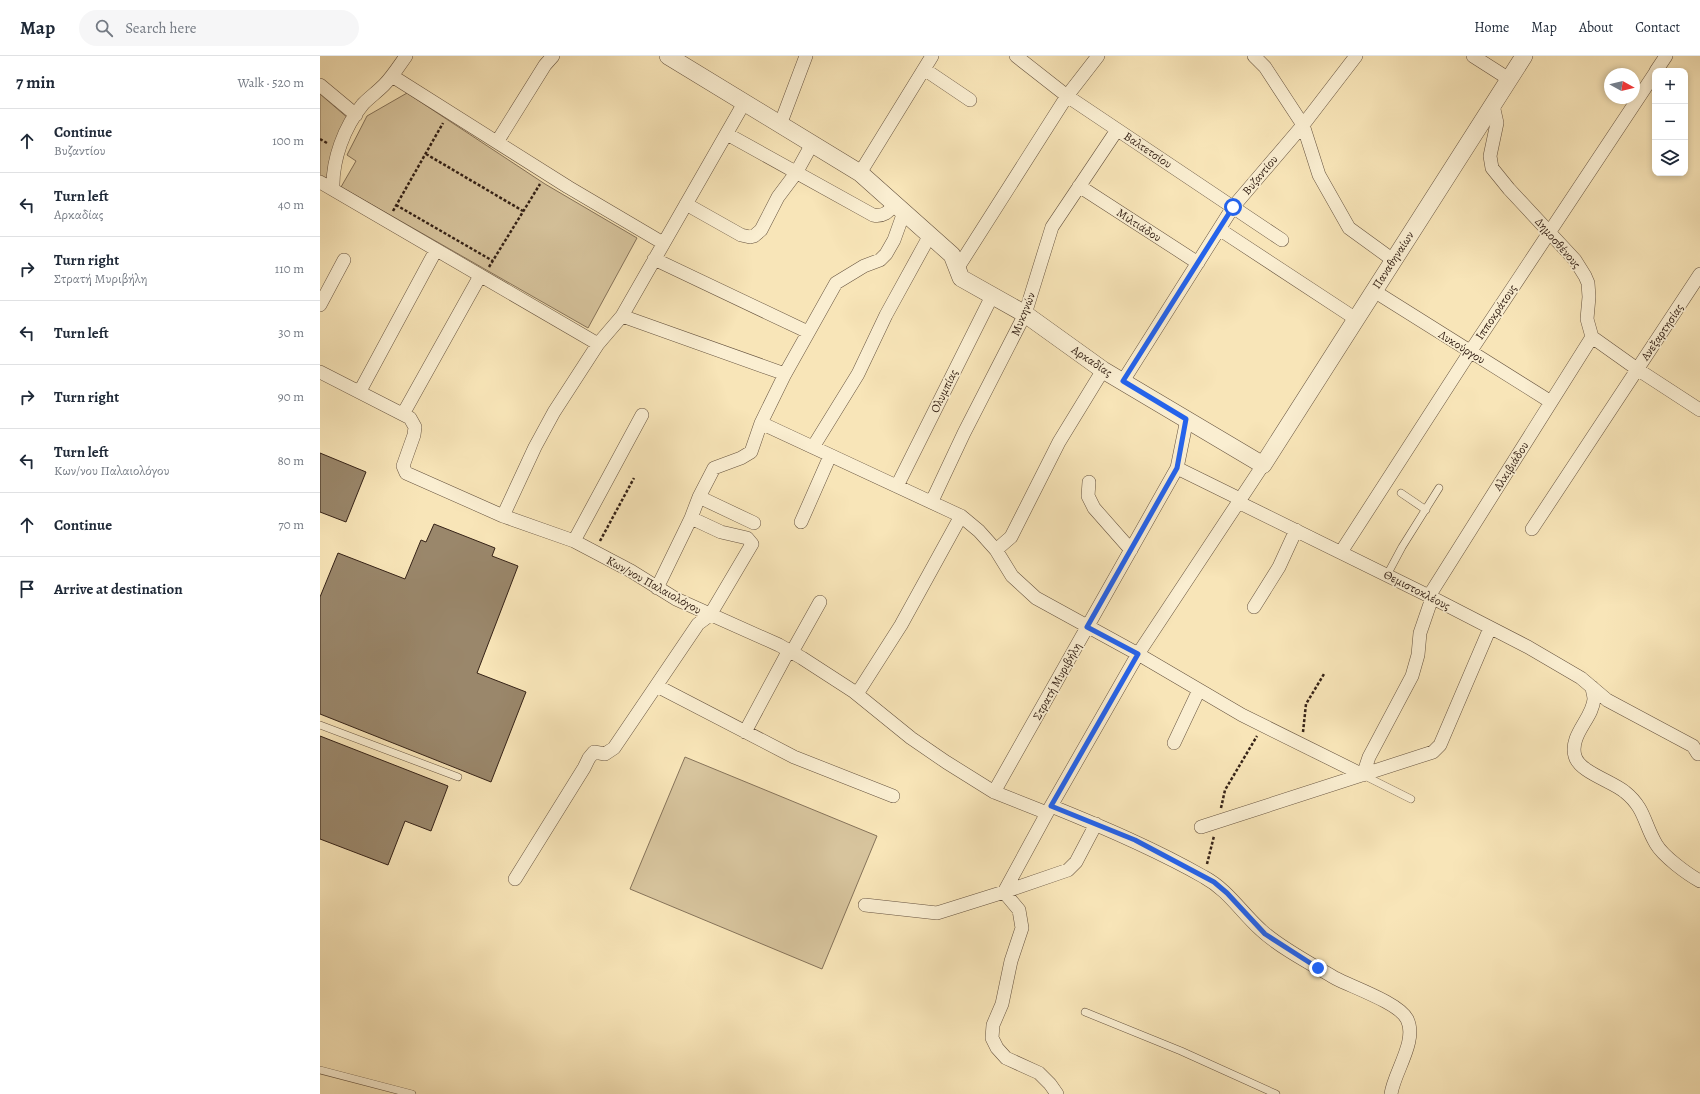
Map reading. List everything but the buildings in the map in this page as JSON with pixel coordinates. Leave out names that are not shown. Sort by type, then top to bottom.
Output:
[{"type":"street","points":[[333,189],[334,162],[338,149],[356,115],[362,105],[392,76],[406,56]]},
{"type":"street","points":[[497,142],[545,65],[553,56]]},
{"type":"street","name":"Αρκαδίας","points":[[668,56],[860,172],[952,254],[961,278],[1025,314],[1103,370],[1263,465]]},
{"type":"street","points":[[780,125],[806,56]]},
{"type":"street","points":[[860,172],[932,56]]},
{"type":"street","name":"Βαλτετσίου","points":[[1016,56],[1067,96],[1282,240]]},
{"type":"street","points":[[957,269],[1067,96],[1098,56]]},
{"type":"street","points":[[1254,56],[1265,67],[1303,125],[1319,175],[1348,228],[1394,260]]},
{"type":"street","name":"Βυζαντίου","points":[[1123,381],[1233,207],[1303,125],[1356,56]]},
{"type":"street","name":"Παναθηναίων","points":[[1263,465],[1524,56]]},
{"type":"street","name":"Ιπποκράτους","points":[[1658,68],[1666,56]]},
{"type":"street","points":[[1481,58],[1509,79]]},
{"type":"street","points":[[924,69],[970,100]]},
{"type":"street","points":[[392,76],[546,174],[663,242]]},
{"type":"street","name":"Ιπποκράτους","points":[[1340,552],[1470,352],[1652,78]]},
{"type":"street","points":[[320,85],[356,115]]},
{"type":"street","points":[[503,516],[523,472],[548,424],[598,344],[622,316],[663,242],[744,103]]},
{"type":"street","name":"Δημοσθένους","points":[[1493,105],[1497,123],[1490,156],[1492,167],[1508,189],[1575,260],[1585,276],[1589,293],[1587,321],[1592,337]]},
{"type":"street","name":"Μυκηνών","points":[[932,501],[964,433],[1025,314],[1052,227],[1118,130]]},
{"type":"street","points":[[727,134],[873,215],[880,216],[900,208]]},
{"type":"street","points":[[686,204],[741,235],[750,238],[760,230],[778,197],[796,173],[812,144]]},
{"type":"street","points":[[320,182],[598,344]]},
{"type":"street","name":"Μιλτιάδου","points":[[1079,186],[1198,263]]},
{"type":"street","points":[[657,588],[714,468],[741,458],[751,452],[761,424],[785,374],[836,283],[864,266],[880,260],[886,254],[894,240],[900,208]]},
{"type":"street","points":[[1219,229],[1356,319]]},
{"type":"street","points":[[812,447],[858,374],[886,315],[930,235]]},
{"type":"street","points":[[360,391],[436,250]]},
{"type":"street","points":[[654,259],[808,332]]},
{"type":"street","points":[[322,297],[344,260]]},
{"type":"street","name":"Ανεξαρτησίας","points":[[1532,529],[1700,274]]},
{"type":"street","points":[[403,414],[482,277]]},
{"type":"street","name":"Λυκούργου","points":[[1374,291],[1551,402]]},
{"type":"street","name":"Ολυμπίας","points":[[897,486],[992,296]]},
{"type":"street","points":[[622,316],[785,374]]},
{"type":"street","points":[[1592,337],[1637,369],[1700,410]]},
{"type":"street","name":"Αλκιβιάδου","points":[[1363,775],[1369,757],[1412,676],[1418,655],[1420,633],[1431,597],[1592,337]]},
{"type":"street","points":[[996,550],[1011,537],[1059,442],[1103,370]]},
{"type":"street","name":"Κων/νου Παλαιολόγου","points":[[320,372],[360,391],[410,418],[415,427],[414,435],[403,466],[406,473],[503,516],[574,541],[631,571],[676,599],[791,651],[857,694],[895,726],[932,753],[994,792],[1096,824],[1135,840],[1204,876],[1222,888],[1259,928],[1272,939],[1334,977],[1395,1006],[1403,1013],[1410,1027],[1409,1040],[1391,1094]]},
{"type":"street","points":[[574,541],[642,415]]},
{"type":"street","name":"Στρατή Μυριβήλη","points":[[994,792],[1177,468],[1186,419]]},
{"type":"street","points":[[761,424],[932,501],[961,516],[979,530],[996,550],[1012,576],[1036,598],[1138,654],[1263,726],[1363,775]]},
{"type":"street","points":[[801,522],[830,456]]},
{"type":"street","points":[[1004,892],[1138,654],[1263,465]]},
{"type":"street","name":"Θεμιστοκλέους","points":[[1177,468],[1296,530],[1431,597],[1568,670],[1607,700],[1693,746],[1698,754]]},
{"type":"street","points":[[1089,482],[1088,496],[1094,508],[1131,550]]},
{"type":"street","points":[[700,496],[754,523]]},
{"type":"street","points":[[857,694],[900,625],[961,516]]},
{"type":"street","points":[[515,879],[589,758],[594,752],[605,754],[614,748],[698,624],[710,615],[752,544],[747,538],[721,532],[691,518]]},
{"type":"street","points":[[1254,607],[1279,567],[1296,530]]},
{"type":"street","points":[[745,732],[820,602]]},
{"type":"street","points":[[1201,827],[1428,755],[1438,747],[1490,628]]},
{"type":"street","points":[[657,686],[794,757],[893,796]]},
{"type":"street","points":[[1592,687],[1594,699],[1575,745],[1574,754],[1577,763],[1585,770],[1625,792],[1643,812],[1656,845],[1666,856],[1700,881]]},
{"type":"street","points":[[1174,743],[1199,690]]},
{"type":"street","points":[[865,905],[937,913],[1068,870],[1076,862],[1096,824]]},
{"type":"street","points":[[1004,892],[1019,910],[1022,928],[1011,961],[1002,1004],[993,1025],[992,1038],[997,1048],[1006,1058],[1039,1074],[1050,1084],[1057,1094]]},
{"type":"lane","points":[[1387,575],[1402,547],[1440,488]]},
{"type":"lane","points":[[1400,493],[1426,510]]},
{"type":"lane","points":[[320,725],[458,777]]},
{"type":"lane","points":[[1363,775],[1411,799]]},
{"type":"lane","points":[[1085,1012],[1188,1054],[1276,1094]]},
{"type":"lane","points":[[320,1070],[412,1094]]},
{"type":"path","points":[[387,222],[450,112]]},
{"type":"path","points":[[426,154],[524,211]]},
{"type":"path","points":[[482,277],[546,174]]},
{"type":"path","points":[[396,205],[493,261]]},
{"type":"path","points":[[594,552],[634,478]]},
{"type":"path","points":[[1301,745],[1306,707],[1324,674]]},
{"type":"path","points":[[1225,790],[1263,726]]},
{"type":"shaded area","points":[[407,93],[545,184],[637,238],[588,328],[341,187],[356,161],[347,155],[367,116]]},
{"type":"shaded area","points":[[320,94],[349,119],[331,155],[327,180],[320,176]]},
{"type":"shaded area","points":[[685,757],[877,836],[822,969],[630,889]]},
{"type":"route","points":[[1233,207],[1123,381],[1186,419],[1177,468],[1087,627],[1138,654],[1051,806],[1135,840],[1214,882],[1227,893],[1265,934],[1318,968]]}]
